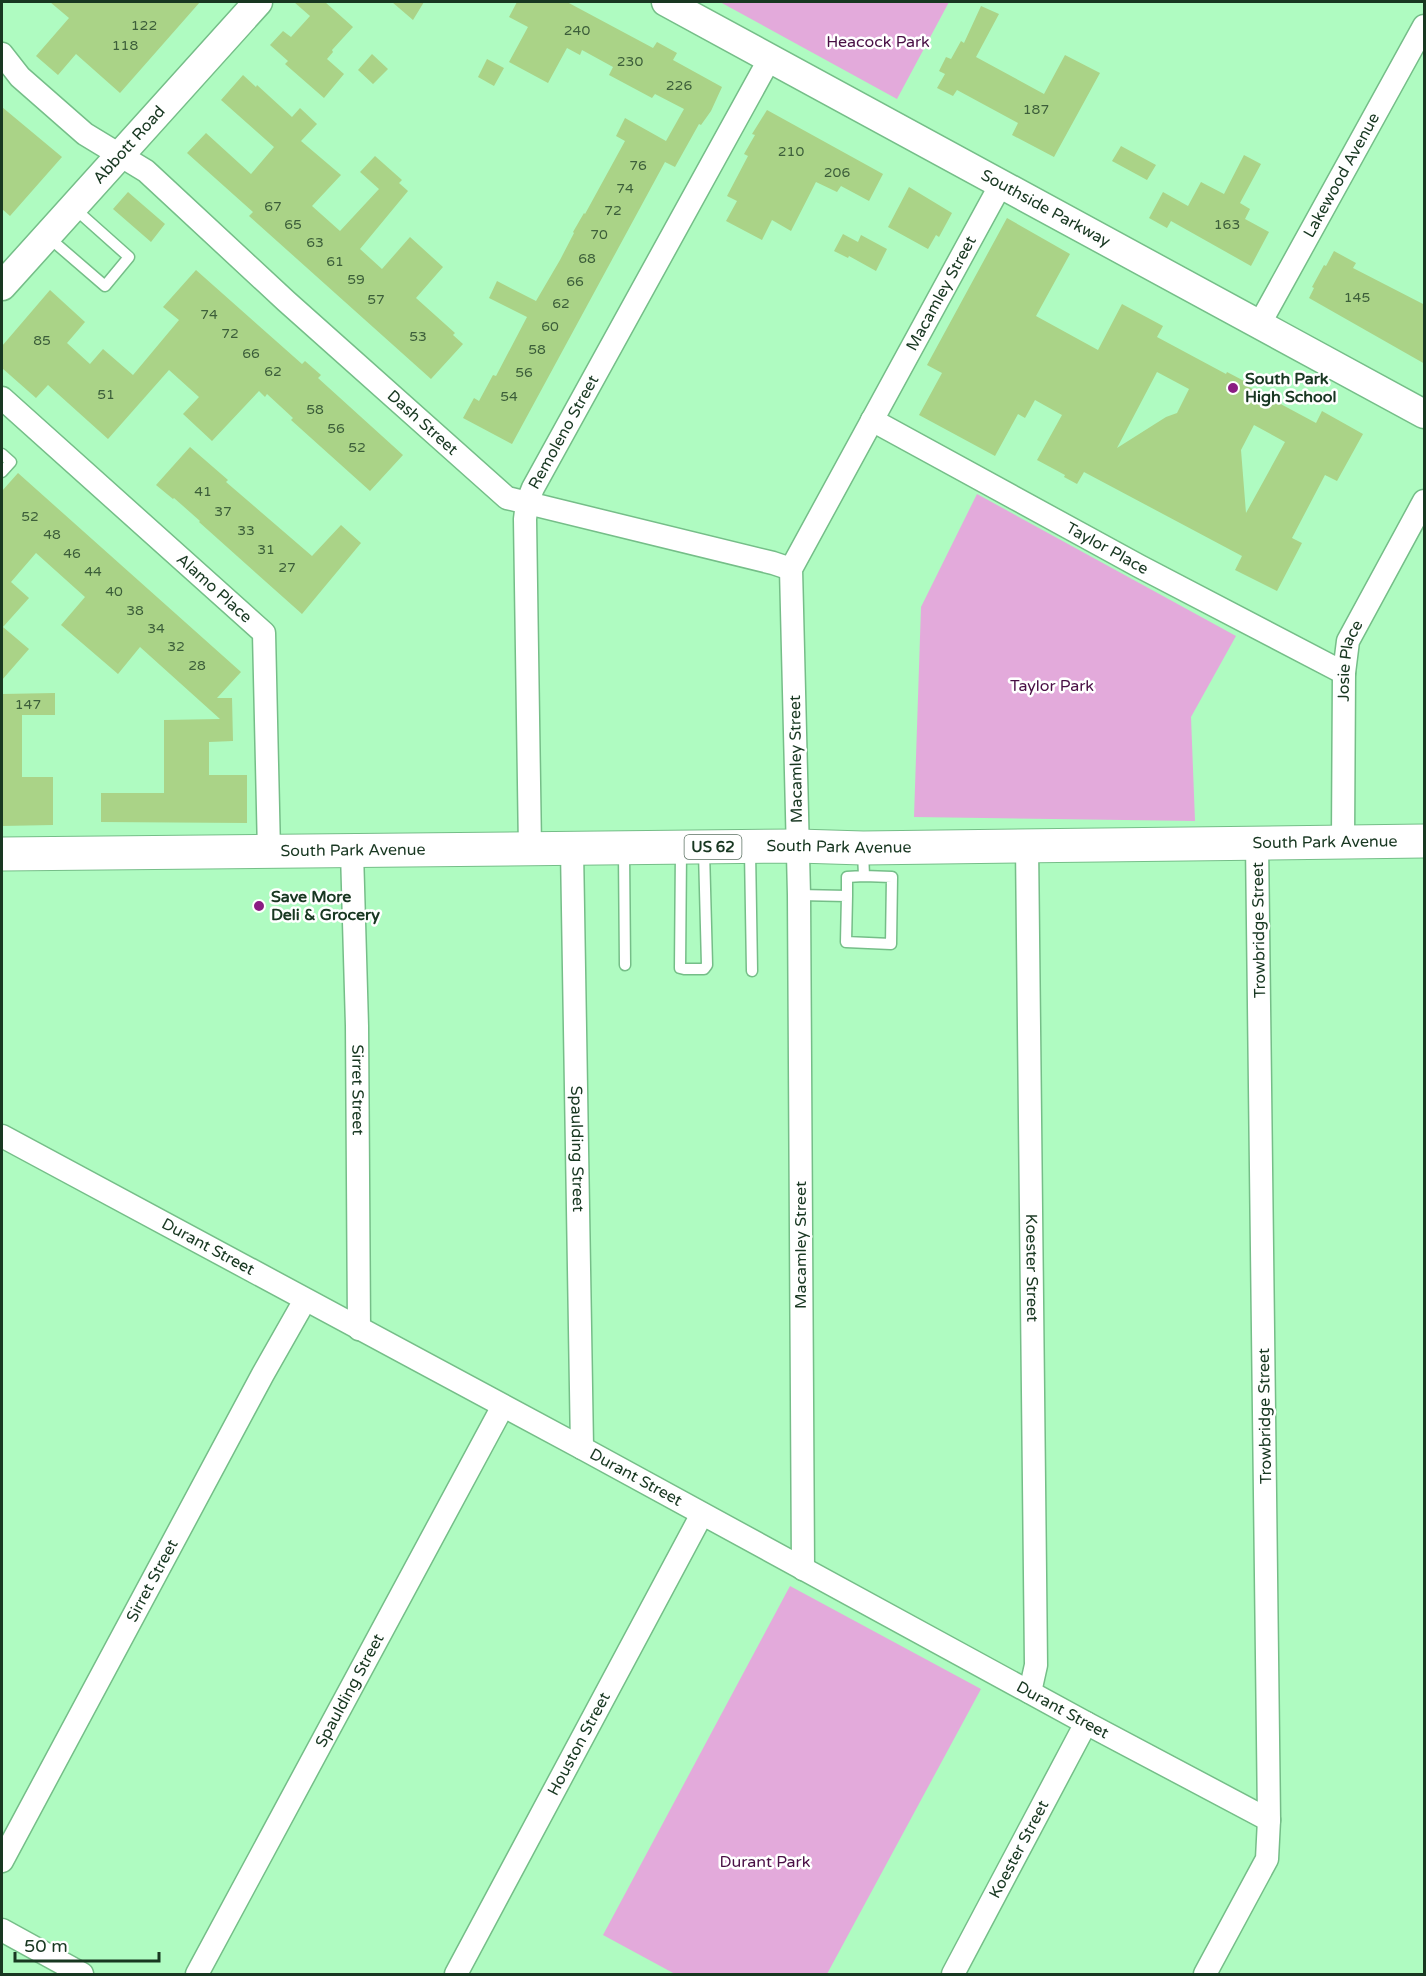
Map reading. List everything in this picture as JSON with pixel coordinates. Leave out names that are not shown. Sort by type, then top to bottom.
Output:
[{"type":"main road","name":"South Park Avenue","points":[[2,854],[798,846],[883,862],[1027,845],[1342,840],[1425,841]]},
{"type":"street","name":"Abbott Road","points":[[2,286],[258,2]]},
{"type":"street","name":"Southside Parkway","points":[[673,3],[1425,414]]},
{"type":"street","name":"Lakewood Avenue","points":[[1259,325],[1425,26]]},
{"type":"street","name":"Dash Street","points":[[2,54],[20,77],[85,134],[146,171],[286,301],[507,498],[773,562],[791,569]]},
{"type":"street","name":"Remoleno Street","points":[[530,849],[525,519],[527,503],[533,488],[770,58]]},
{"type":"street","name":"Macamley Street","points":[[803,1569],[799,895],[791,569],[1001,183]]},
{"type":"street","name":"Alamo Place","points":[[2,398],[264,633],[269,852]]},
{"type":"street","name":"Taylor Place","points":[[872,420],[1139,566],[1344,673]]},
{"type":"street","name":"Josie Place","points":[[1342,840],[1344,673],[1348,641],[1425,501]]},
{"type":"street","name":"Trowbridge Street","points":[[1205,1974],[1267,1859],[1269,1820],[1257,842]]},
{"type":"street","name":"Koester Street","points":[[1027,845],[1036,1665],[1030,1692]]},
{"type":"street","name":"Spaulding Street","points":[[572,849],[582,1448]]},
{"type":"street","name":"Sirret Street","points":[[352,852],[357,1026],[359,1329]]},
{"type":"street","name":"Durant Street","points":[[2,1136],[582,1448],[1086,1724],[1269,1820]]},
{"type":"street","name":"Sirret Street","points":[[2,1861],[305,1300]]},
{"type":"street","name":"Spaulding Street","points":[[197,1974],[503,1406]]},
{"type":"street","name":"Houston Street","points":[[456,1974],[702,1514]]},
{"type":"street","name":"Koester Street","points":[[953,1974],[1086,1724]]},
{"type":"street","points":[[2,1930],[82,1974]]},
{"type":"lane","points":[[47,236],[105,286],[129,257],[73,207]]},
{"type":"lane","points":[[2,454],[11,462],[2,472]]},
{"type":"lane","points":[[750,846],[752,971]]},
{"type":"lane","points":[[693,847],[707,966],[704,969],[680,968],[693,847]]},
{"type":"lane","points":[[624,848],[625,965]]},
{"type":"lane","points":[[883,862],[891,944],[846,942],[847,896],[847,877],[883,862]]},
{"type":"lane","points":[[799,895],[847,896]]},
{"type":"green space","name":"Heacock Park","points":[[720,2],[949,2],[897,99]]},
{"type":"green space","name":"Taylor Park","points":[[977,494],[1236,636],[1191,717],[1195,821],[914,817],[921,607]]},
{"type":"green space","name":"Durant Park","points":[[790,1586],[981,1689],[827,1974],[675,1974],[603,1935]]},
{"type":"building","points":[[50,2],[200,2],[120,93],[76,54],[58,75],[36,56],[69,18]]},
{"type":"building","points":[[294,2],[325,2],[353,27],[327,59],[344,74],[324,98],[285,64],[288,61],[270,45],[283,31],[291,37],[310,16]]},
{"type":"building","points":[[392,2],[424,2],[413,20]]},
{"type":"building","points":[[517,2],[567,2],[653,48],[657,42],[677,53],[673,60],[722,87],[711,111],[701,125],[699,124],[675,167],[665,162],[512,444],[463,418],[474,398],[479,401],[493,375],[496,376],[527,317],[489,298],[497,281],[536,301],[625,141],[616,136],[625,118],[666,141],[684,109],[655,94],[652,98],[609,75],[613,67],[582,50],[580,55],[567,48],[548,83],[509,62],[528,27],[509,17]]},
{"type":"building","points":[[981,6],[999,14],[976,57],[1044,94],[1065,55],[1100,73],[1054,157],[1012,135],[1018,123],[957,90],[953,96],[937,88],[945,74],[939,71],[946,57],[951,59],[961,41],[964,43]]},
{"type":"building","points":[[372,54],[388,69],[373,84],[358,70]]},
{"type":"building","points":[[487,59],[504,68],[494,86],[478,77]]},
{"type":"building","points":[[243,75],[292,117],[300,108],[317,124],[301,141],[341,175],[312,206],[340,231],[379,189],[360,172],[375,156],[402,180],[399,183],[408,191],[360,249],[382,269],[410,237],[443,267],[416,298],[455,333],[453,335],[463,344],[431,379],[249,216],[253,212],[187,153],[206,133],[251,174],[274,147],[221,100]]},
{"type":"building","points":[[2,107],[62,157],[10,216],[2,209]]},
{"type":"building","points":[[767,110],[883,174],[869,201],[841,186],[837,192],[816,182],[791,231],[772,220],[762,240],[726,221],[737,201],[727,196],[748,156],[744,154],[755,135],[752,134]]},
{"type":"building","points":[[1121,146],[1156,165],[1147,180],[1112,161]]},
{"type":"building","points":[[1244,155],[1261,164],[1240,203],[1250,209],[1245,219],[1269,232],[1251,266],[1171,221],[1167,228],[1149,218],[1163,192],[1188,206],[1201,182],[1224,194]]},
{"type":"building","points":[[909,187],[952,213],[939,237],[936,235],[928,249],[888,227]]},
{"type":"building","points":[[128,192],[165,224],[151,242],[113,209]]},
{"type":"building","points":[[1007,218],[1070,254],[1036,316],[1098,350],[1122,304],[1163,326],[1157,337],[1226,374],[1227,372],[1248,383],[1247,386],[1316,423],[1322,411],[1363,434],[1337,481],[1325,475],[1292,538],[1302,543],[1277,591],[1235,570],[1242,556],[1084,472],[1077,484],[1037,460],[1062,415],[1035,400],[1025,418],[1018,414],[995,456],[919,415],[942,373],[927,365]],"holes":[[[1157,372],[1189,389],[1177,413],[1166,417],[1117,448]],[[1254,425],[1285,442],[1246,513],[1241,450]]]},
{"type":"building","points":[[843,234],[858,242],[861,235],[887,249],[876,271],[849,256],[848,258],[834,251]]},
{"type":"building","points":[[1334,251],[1356,263],[1353,268],[1425,305],[1425,364],[1309,298],[1314,288],[1312,287]]},
{"type":"building","points":[[196,270],[302,364],[305,361],[321,375],[318,378],[403,455],[370,491],[291,420],[293,418],[267,394],[265,397],[259,391],[212,441],[183,414],[199,397],[169,370],[108,439],[48,385],[36,398],[2,368],[2,346],[50,290],[85,322],[67,343],[90,364],[103,349],[133,375],[179,320],[163,307]]},
{"type":"building","points":[[190,447],[228,480],[226,482],[312,556],[341,525],[361,543],[302,614],[174,498],[156,485]]},
{"type":"building","points":[[18,473],[241,672],[217,698],[232,698],[233,741],[209,742],[209,775],[247,775],[247,823],[101,822],[101,793],[164,793],[164,720],[220,719],[140,647],[118,674],[61,625],[85,597],[36,553],[11,582],[29,598],[3,627],[29,649],[2,680],[2,491]]},
{"type":"building","points":[[55,693],[55,715],[22,715],[22,777],[53,777],[53,825],[2,826],[2,694]]},
{"type":"place","name":"South Park High School","points":[[1233,388]]},
{"type":"place","name":"Save More Deli & Grocery","points":[[259,906]]}]
